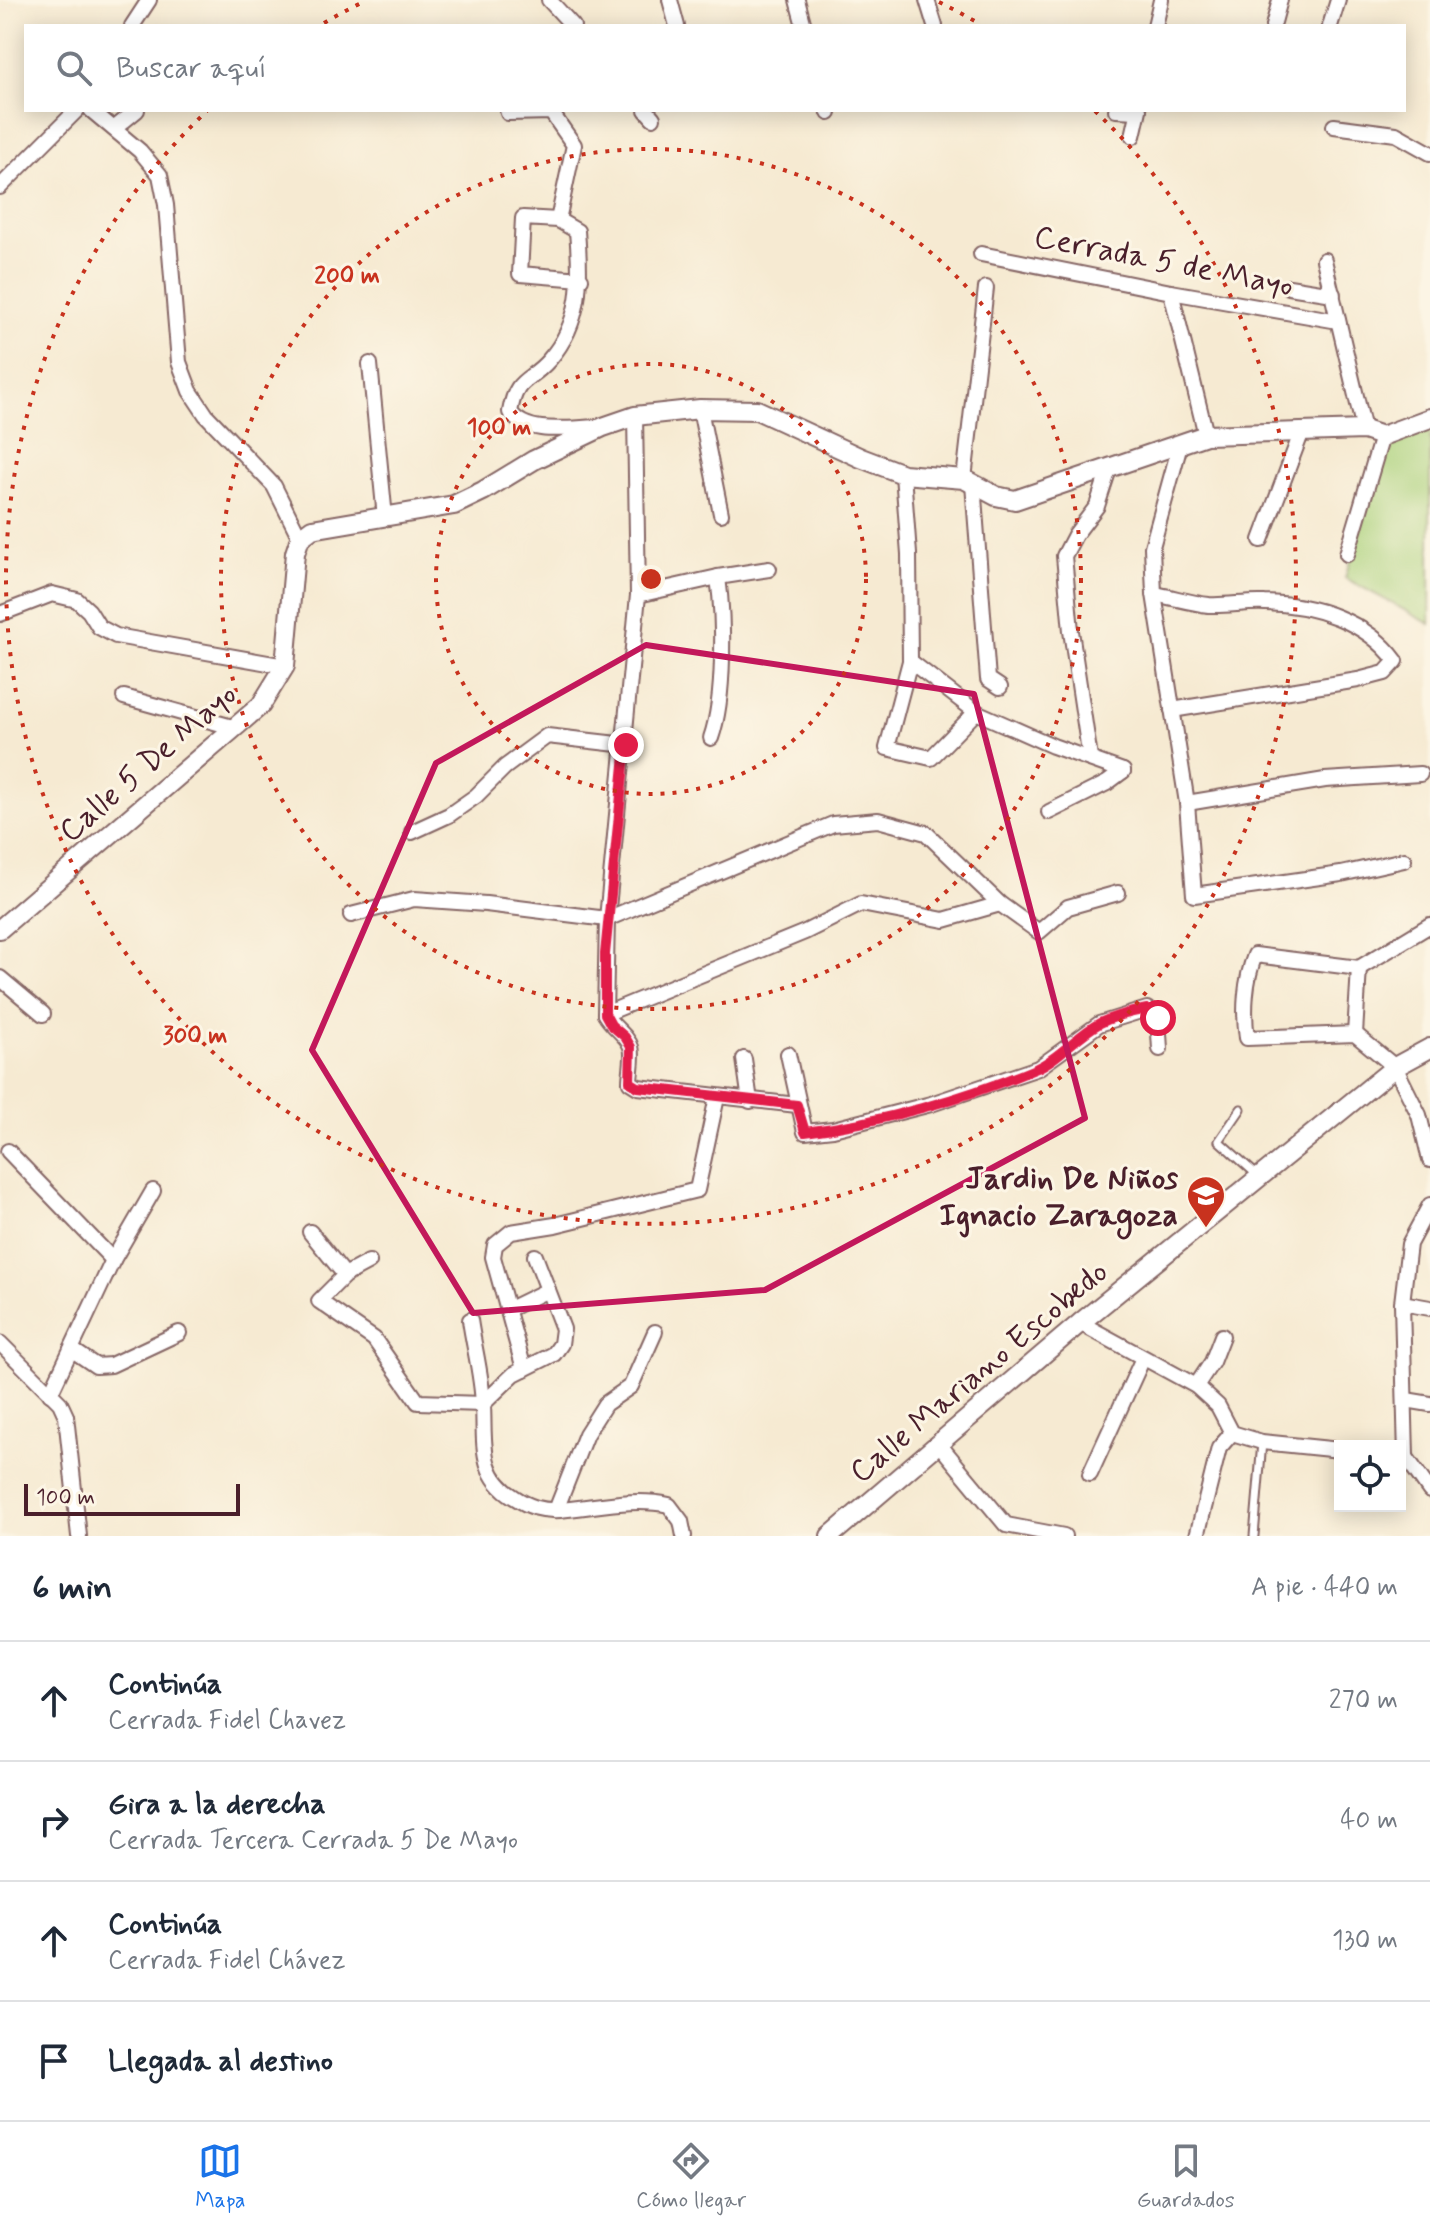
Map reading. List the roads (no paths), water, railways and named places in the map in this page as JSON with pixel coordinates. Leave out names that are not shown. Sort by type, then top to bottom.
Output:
[{"type":"street","points":[[133,24],[149,0]]},
{"type":"street","points":[[549,0],[571,24]]},
{"type":"street","points":[[670,0],[676,24]]},
{"type":"street","points":[[797,0],[803,24]]},
{"type":"street","points":[[927,0],[934,24]]},
{"type":"street","points":[[1155,24],[1161,0]]},
{"type":"street","points":[[1274,24],[1280,0]]},
{"type":"street","points":[[1331,24],[1338,0]]},
{"type":"street","points":[[0,187],[75,112]]},
{"type":"street","points":[[94,112],[140,151],[160,175],[166,205],[179,362],[190,391],[206,415],[274,486],[300,538],[312,529],[454,505],[534,460],[603,427],[635,416],[700,409],[757,410],[903,474],[969,481],[996,496],[1015,500],[1206,435],[1302,431],[1373,433],[1430,418]]},
{"type":"street","points":[[115,128],[135,112]]},
{"type":"street","points":[[508,112],[551,112],[574,145],[558,220]]},
{"type":"street","points":[[1133,136],[1138,112]]},
{"type":"street","points":[[1334,126],[1396,134],[1430,153]]},
{"type":"street","points":[[581,279],[520,274],[523,218],[558,220],[577,231],[581,279],[574,314],[563,339],[548,361],[514,391],[510,412],[517,421],[528,427],[603,427]]},
{"type":"street","name":"Cerrada 5 de Mayo","points":[[981,254],[1338,321]]},
{"type":"street","points":[[1324,260],[1338,321],[1373,433],[1347,554]]},
{"type":"street","points":[[1289,287],[1333,294]]},
{"type":"street","points":[[986,288],[969,481],[988,679],[1000,687]]},
{"type":"street","points":[[1171,292],[1206,435]]},
{"type":"street","points":[[370,364],[385,518]]},
{"type":"street","points":[[700,409],[721,514]]},
{"type":"street","points":[[635,416],[638,595],[607,919],[605,1014],[631,1047],[630,1082],[638,1087],[797,1105]]},
{"type":"street","points":[[1261,540],[1302,431]]},
{"type":"street","points":[[1180,445],[1152,547],[1154,594],[1187,803],[1194,895],[1341,874],[1404,860]]},
{"type":"street","points":[[1090,758],[1071,631],[1064,556],[1097,506],[1110,466]]},
{"type":"street","points":[[903,474],[909,554],[910,661],[887,748],[931,758],[976,712]]},
{"type":"street","name":"Calle 5 De Mayo","points":[[0,929],[261,705],[285,666],[295,553],[300,538]]},
{"type":"street","points":[[638,595],[769,569]]},
{"type":"street","points":[[711,738],[716,723],[721,659],[718,577]]},
{"type":"street","points":[[0,614],[52,594],[77,600],[99,627],[116,636],[285,666]]},
{"type":"street","points":[[1154,594],[1209,605],[1264,603],[1302,606],[1351,622],[1384,644],[1396,661],[1385,673],[1358,680],[1172,710]]},
{"type":"street","points":[[910,661],[976,712],[1053,746],[1123,771],[1107,783],[1049,812]]},
{"type":"street","points":[[124,697],[236,728]]},
{"type":"street","points":[[412,832],[449,815],[476,796],[505,767],[547,736],[626,745]]},
{"type":"street","points":[[1187,803],[1325,780],[1420,774]]},
{"type":"street","points":[[351,915],[414,899],[486,904],[607,919],[833,824],[878,820],[926,833],[1000,904],[1039,932],[1068,907],[1118,893]]},
{"type":"street","points":[[605,1014],[805,932],[861,904],[944,920],[1000,904]]},
{"type":"street","points":[[1430,925],[1359,968],[1255,955],[1249,972],[1244,1021],[1247,1038],[1355,1034],[1395,1067],[1419,1115],[1430,1160]]},
{"type":"street","points":[[1355,1034],[1359,968]]},
{"type":"street","points":[[0,978],[43,1014]]},
{"type":"street","points":[[788,1054],[805,1132],[833,1129],[931,1104],[1038,1068],[1099,1024],[1147,1009],[1158,1018],[1160,1049]]},
{"type":"street","name":"Calle Mariano Escobedo","points":[[830,1536],[1080,1323],[1259,1177],[1395,1067],[1430,1048]]},
{"type":"street","points":[[744,1059],[750,1101]]},
{"type":"street","points":[[524,1369],[493,1257],[495,1245],[511,1232],[555,1225],[697,1190],[717,1097]]},
{"type":"street","points":[[8,1151],[113,1260]]},
{"type":"street","points":[[50,1394],[113,1260],[153,1191]]},
{"type":"street","points":[[1404,1440],[1406,1400],[1402,1303],[1409,1244],[1430,1205]]},
{"type":"street","points":[[310,1232],[345,1275]]},
{"type":"street","points":[[369,1262],[345,1275],[319,1301],[374,1339],[418,1402],[483,1404],[514,1374],[554,1354],[561,1344],[563,1329],[535,1256]]},
{"type":"street","points":[[509,1309],[548,1290]]},
{"type":"street","points":[[1402,1303],[1430,1308]]},
{"type":"street","points":[[470,1320],[483,1404],[482,1443],[489,1473],[503,1490],[530,1508],[556,1510],[649,1501],[669,1505],[681,1521],[684,1536]]},
{"type":"street","points":[[1080,1323],[1196,1386],[1218,1406],[1232,1433],[1262,1442],[1334,1449]]},
{"type":"street","points":[[556,1510],[586,1434],[605,1404],[631,1386],[655,1332]]},
{"type":"street","points":[[71,1349],[96,1366],[111,1365],[179,1333]]},
{"type":"street","points":[[1196,1386],[1212,1362],[1222,1336]]},
{"type":"street","points":[[0,1343],[60,1403],[66,1416],[79,1536]]},
{"type":"street","points":[[1090,1474],[1143,1358]]},
{"type":"street","points":[[1406,1400],[1430,1404]]},
{"type":"street","points":[[1197,1536],[1219,1448],[1232,1433]]},
{"type":"street","points":[[938,1443],[1006,1525],[1064,1536]]},
{"type":"street","points":[[1406,1461],[1430,1491]]},
{"type":"lane","points":[[1241,1109],[1219,1141],[1259,1177]]},
{"type":"lane","points":[[1254,1536],[1262,1442]]},
{"type":"place","name":"Jardin De Niños Ignacio Zaragoza","points":[[1206,1229]]}]
